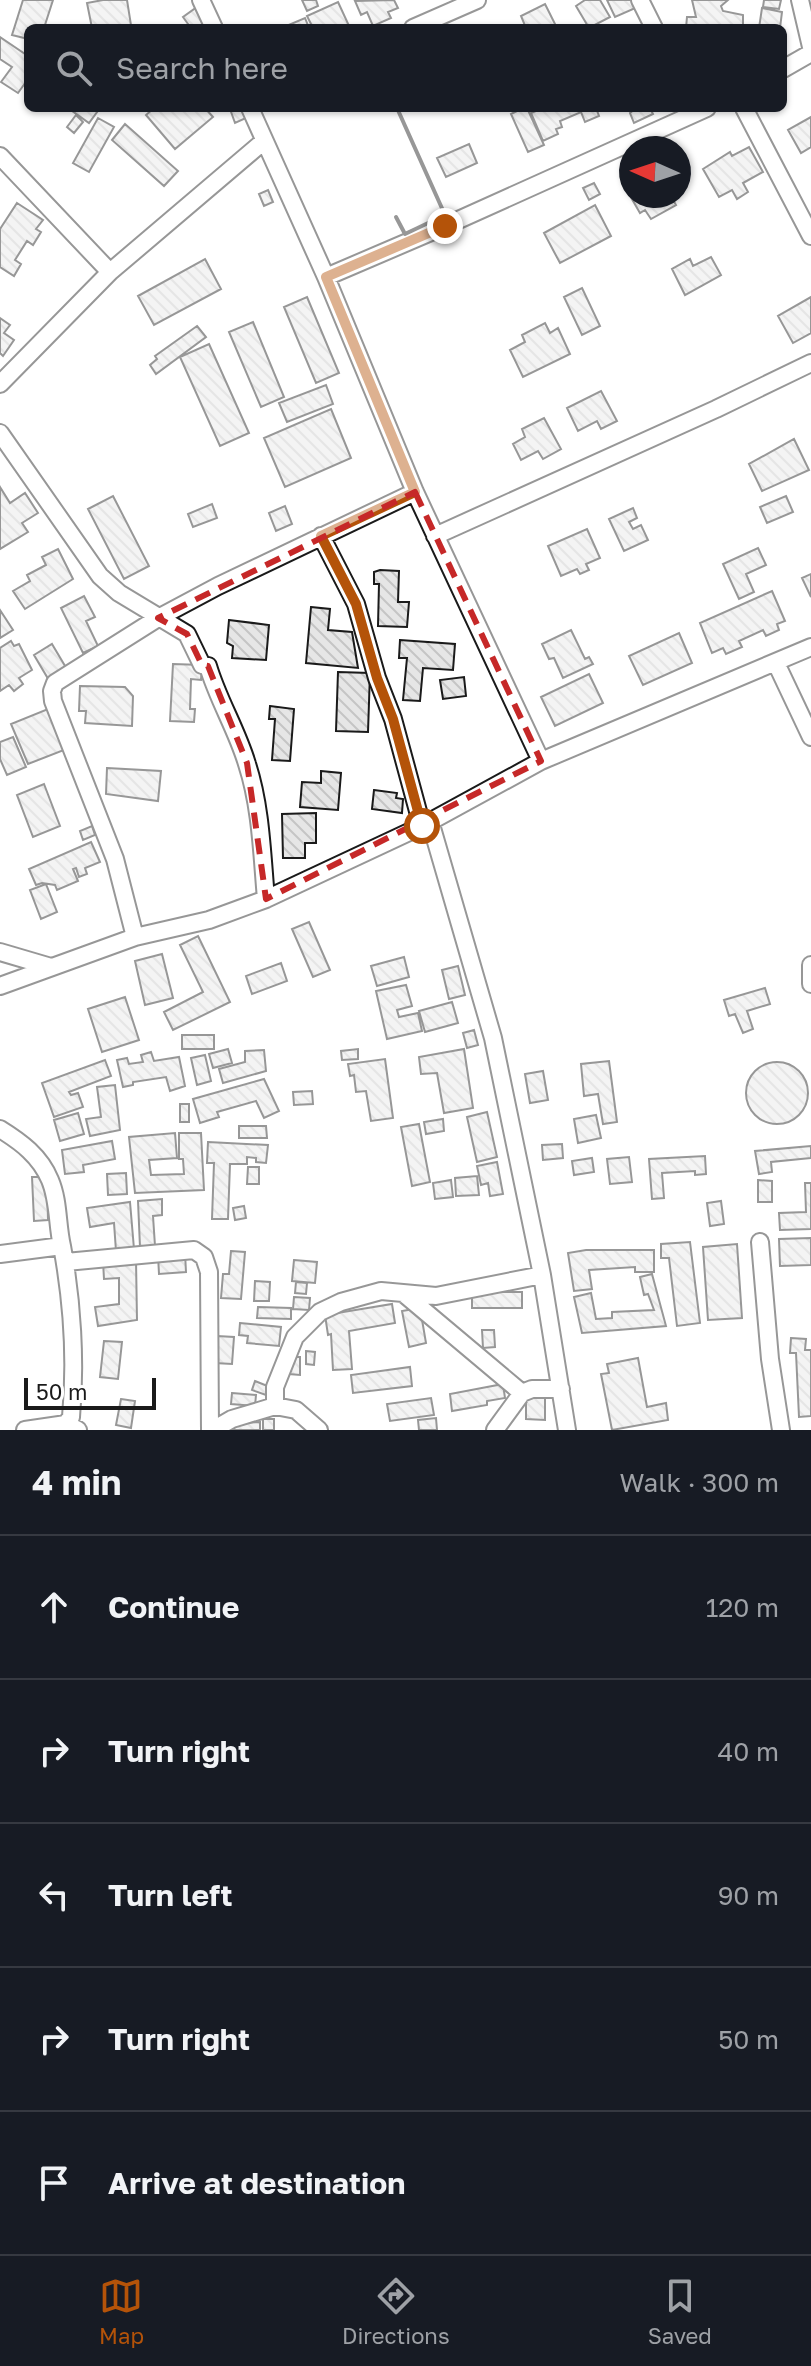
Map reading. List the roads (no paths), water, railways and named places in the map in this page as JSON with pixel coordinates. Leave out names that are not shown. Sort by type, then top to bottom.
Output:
[{"type":"street","points":[[201,0],[212,24]]},
{"type":"street","points":[[422,24],[477,0]]},
{"type":"street","points":[[640,0],[652,24]]},
{"type":"street","points":[[787,66],[811,50],[800,0]]},
{"type":"street","points":[[252,112],[326,277],[415,492],[541,761]]},
{"type":"street","points":[[326,277],[471,215],[696,112]]},
{"type":"street","points":[[746,112],[811,236]]},
{"type":"street","points":[[0,384],[110,272],[264,141]]},
{"type":"street","points":[[0,156],[110,272]]},
{"type":"street","points":[[435,536],[811,363]]},
{"type":"street","points":[[0,433],[100,576],[119,593],[187,634],[202,665],[208,666],[216,694],[247,763],[255,795],[266,899]]},
{"type":"street","points":[[135,937],[115,859],[53,701],[55,683],[158,618],[218,586],[415,492]]},
{"type":"street","points":[[321,536],[356,604],[377,678],[467,943],[493,1038],[542,1275],[567,1430]]},
{"type":"street","points":[[0,986],[135,937],[209,920],[266,899],[426,824],[541,761],[811,647]]},
{"type":"street","points":[[776,663],[811,737]]},
{"type":"street","points":[[0,952],[51,967]]},
{"type":"street","points":[[811,965],[811,984]]},
{"type":"street","points":[[0,1129],[30,1149],[51,1181],[64,1254],[72,1364],[72,1427],[25,1430]]},
{"type":"street","points":[[760,1242],[770,1359],[781,1430]]},
{"type":"street","points":[[0,1254],[194,1250],[204,1257],[209,1272],[212,1430],[232,1419],[275,1406],[296,1410],[319,1430]]},
{"type":"street","points":[[275,1406],[275,1387],[295,1337],[320,1312],[341,1302],[381,1291],[436,1296],[542,1275]]},
{"type":"street","points":[[402,1292],[522,1393]]},
{"type":"street","points":[[495,1430],[522,1393],[532,1389],[561,1389]]}]
